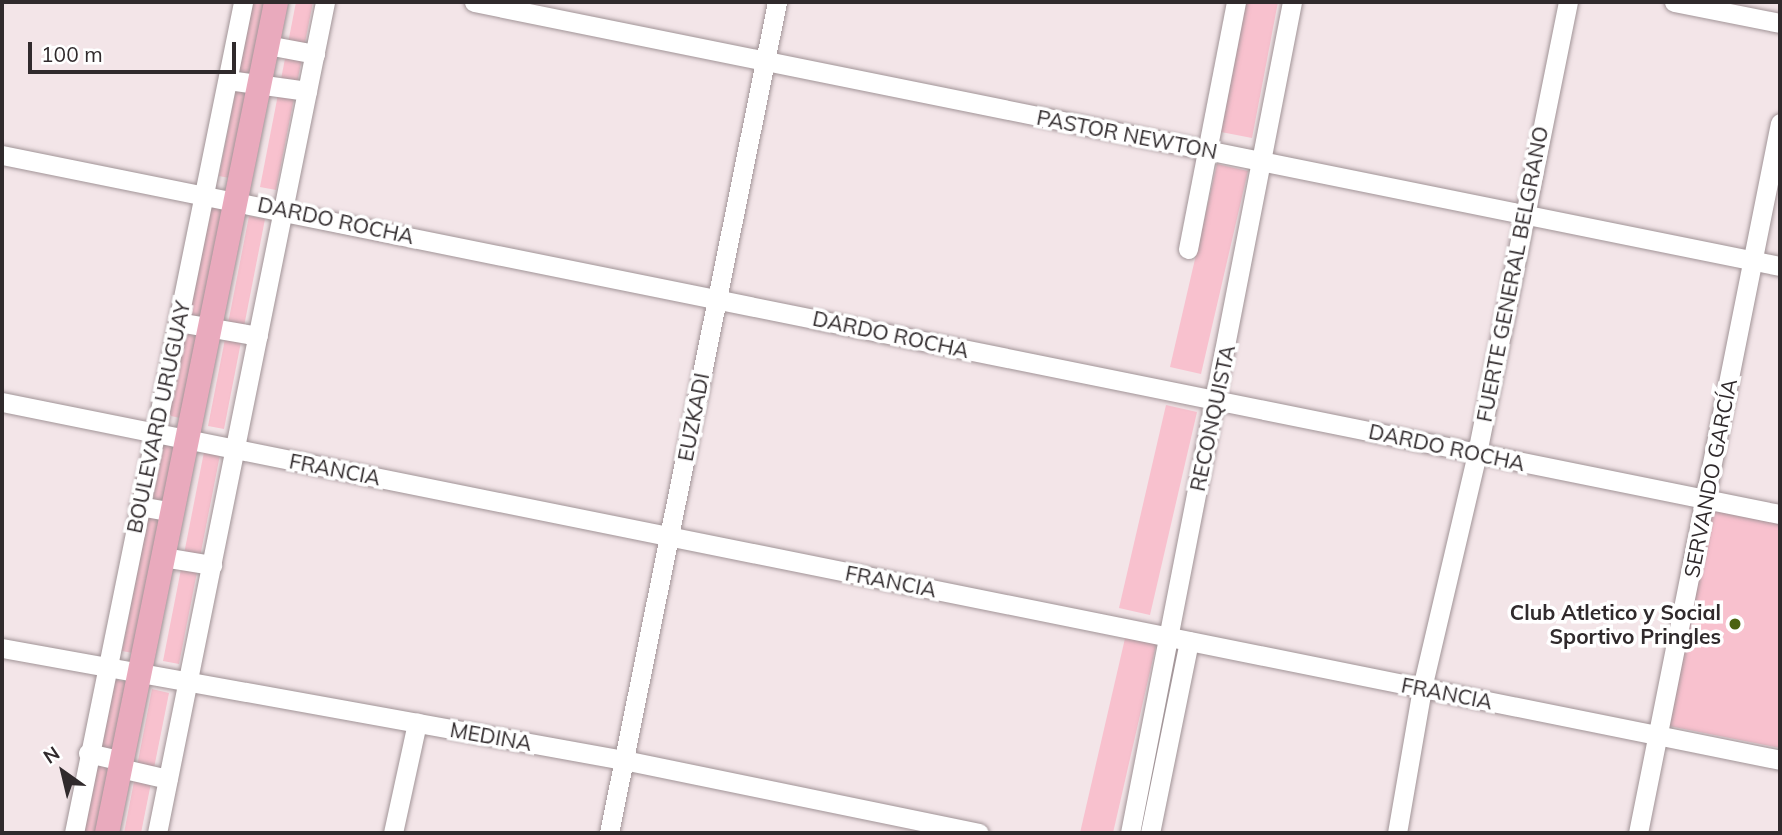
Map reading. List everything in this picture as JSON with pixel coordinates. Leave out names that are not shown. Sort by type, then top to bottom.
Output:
[{"type":"main road","name":"BOULEVARD URUGUAY","points":[[110,833],[139,672],[276,2]]},
{"type":"street","name":"BOULEVARD URUGUAY","points":[[74,833],[104,666],[195,242],[243,2]]},
{"type":"street","points":[[157,833],[325,2]]},
{"type":"street","name":"PASTOR NEWTON","points":[[474,2],[549,9],[765,61],[1780,267]]},
{"type":"street","name":"EUZKADI","points":[[609,833],[777,2]]},
{"type":"street","points":[[1188,249],[1236,2]]},
{"type":"street","name":"RECONQUISTA","points":[[1130,833],[1166,637],[1216,400],[1292,2]]},
{"type":"street","name":"FUERTE GENERAL BELGRANO","points":[[1397,833],[1422,688],[1477,453],[1568,2]]},
{"type":"street","points":[[1674,2],[1780,23]]},
{"type":"street","points":[[267,45],[314,54]]},
{"type":"street","points":[[228,80],[307,91]]},
{"type":"street","name":"SERVANDO GARCÍA","points":[[1638,833],[1755,261],[1780,123]]},
{"type":"street","name":"DARDO ROCHA","points":[[2,155],[236,200],[1780,514]]},
{"type":"street","points":[[195,242],[226,248]]},
{"type":"street","points":[[178,322],[258,336]]},
{"type":"street","points":[[167,372],[200,378]]},
{"type":"street","name":"FRANCIA","points":[[2,402],[1780,760]]},
{"type":"street","points":[[139,506],[172,512]]},
{"type":"street","points":[[163,557],[212,565]]},
{"type":"street","points":[[1150,833],[1189,641]]},
{"type":"street","name":"MEDINA","points":[[2,648],[624,760],[979,833]]},
{"type":"street","points":[[393,833],[417,723]]},
{"type":"street","points":[[88,753],[169,779]]},
{"type":"shaded area","points":[[253,2],[270,2],[235,179],[219,176]]},
{"type":"shaded area","points":[[296,2],[313,2],[276,190],[260,187]]},
{"type":"shaded area","points":[[1246,2],[1278,2],[1252,138],[1221,132]]},
{"type":"shaded area","points":[[1217,164],[1248,171],[1201,374],[1170,367]]},
{"type":"shaded area","points":[[208,206],[224,209],[184,419],[167,415]]},
{"type":"shaded area","points":[[249,216],[265,219],[224,429],[208,426]]},
{"type":"shaded area","points":[[1166,405],[1197,412],[1150,615],[1119,608]]},
{"type":"shaded area","points":[[163,441],[179,444],[138,654],[122,651]]},
{"type":"shaded area","points":[[204,452],[220,455],[179,664],[163,661]]},
{"type":"shaded area","name":"Club Atletico y Social Sportivo Pringles","points":[[1713,508],[1780,521],[1780,748],[1669,726]]},
{"type":"shaded area","points":[[1126,634],[1157,641],[1113,833],[1080,833]]},
{"type":"shaded area","points":[[111,679],[128,682],[98,833],[81,833]]},
{"type":"shaded area","points":[[152,689],[169,693],[141,833],[124,833]]},
{"type":"place","name":"Club Atletico y Social Sportivo Pringles","points":[[1735,624]]}]
